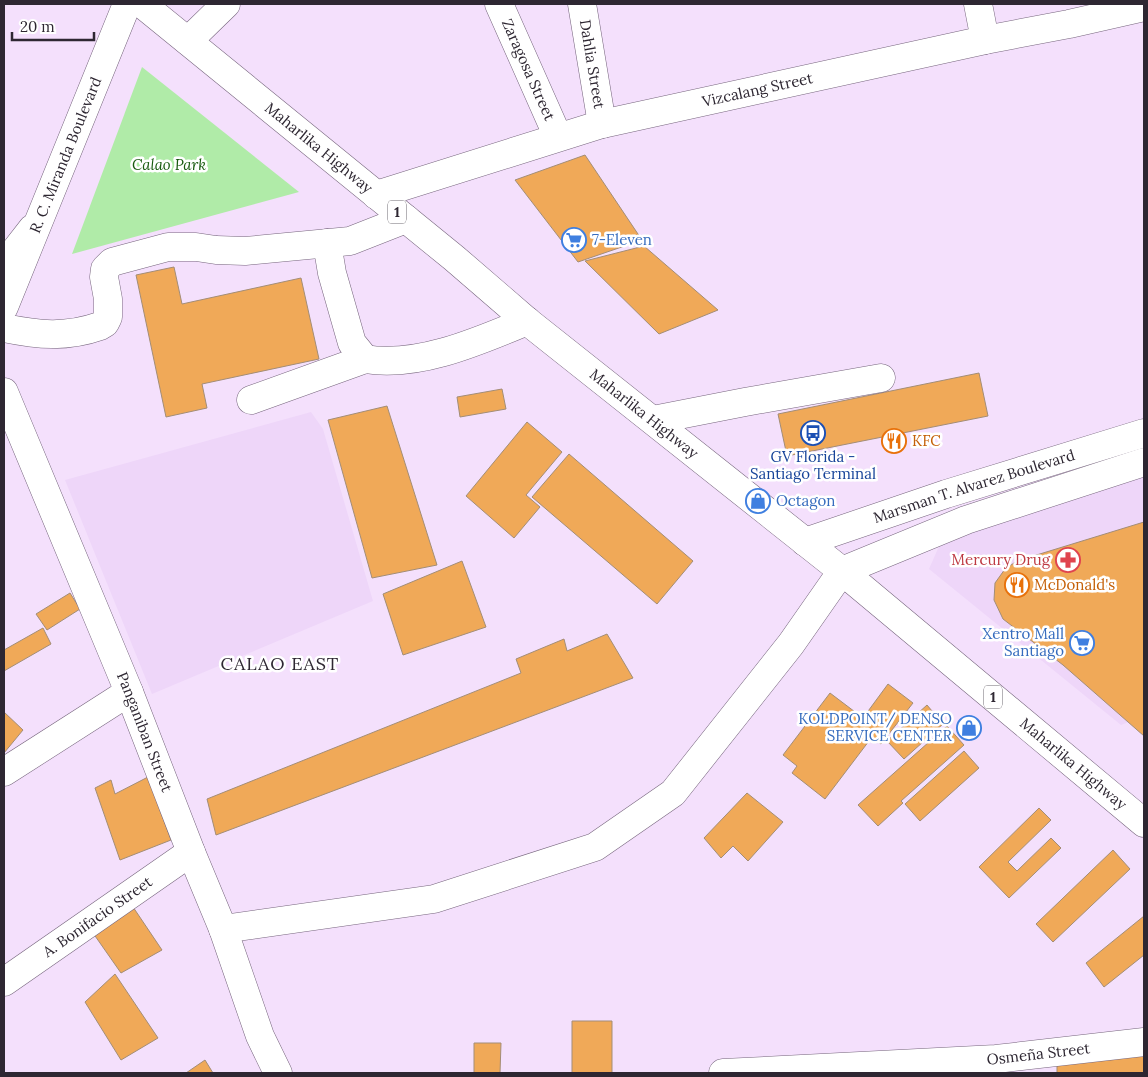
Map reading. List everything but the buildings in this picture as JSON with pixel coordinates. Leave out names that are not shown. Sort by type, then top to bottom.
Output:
[{"type":"street","name":"R. C. Miranda Boulevard","points":[[4,307],[127,4]]},
{"type":"street","name":"Maharlika Highway","points":[[142,4],[406,219],[527,321],[842,571],[1144,823]]},
{"type":"street","points":[[188,41],[226,4]]},
{"type":"street","name":"Zaragosa Street","points":[[499,4],[558,136]]},
{"type":"street","name":"Dahlia Street","points":[[582,4],[602,124]]},
{"type":"street","points":[[978,4],[985,40]]},
{"type":"street","name":"Vizcalang Street","points":[[376,195],[558,136],[602,124],[1144,7]]},
{"type":"street","points":[[4,328],[50,335],[100,326],[108,317],[105,269],[112,262],[130,257],[168,247],[245,251],[350,241],[406,219]]},
{"type":"street","points":[[4,265],[37,223]]},
{"type":"street","points":[[327,244],[332,272],[352,343],[365,359]]},
{"type":"street","points":[[251,400],[365,359],[383,362],[436,353],[473,344],[527,321]]},
{"type":"street","points":[[653,420],[881,378]]},
{"type":"street","name":"Panganiban Street","points":[[4,392],[129,692],[223,929],[260,1036],[278,1073]]},
{"type":"street","name":"Marsman T. Alvarez Boulevard","points":[[805,542],[946,494],[1144,433]]},
{"type":"street","name":"Marsman T. Alvarez Boulevard","points":[[842,571],[966,520],[1144,462]]},
{"type":"street","points":[[223,929],[434,900],[596,847],[673,793],[791,644],[842,571]]},
{"type":"street","points":[[4,772],[129,692]]},
{"type":"street","name":"A. Bonifacio Street","points":[[4,982],[191,852]]},
{"type":"street","name":"Osmeña Street","points":[[723,1073],[997,1066],[1144,1042]]},
{"type":"shaded area","points":[[311,412],[323,429],[373,601],[152,694],[65,480]]},
{"type":"shaded area","name":"Xentro Mall Santiago","points":[[1144,466],[1144,716],[1121,725],[929,569],[940,544]]},
{"type":"green space","name":"Calao Park","points":[[142,67],[299,192],[72,254]]},
{"type":"place","name":"7-Eleven","points":[[574,240]]},
{"type":"place","name":"GV Florida - Santiago Terminal","points":[[813,433]]},
{"type":"place","name":"KFC","points":[[894,441]]},
{"type":"place","name":"Octagon","points":[[758,501]]},
{"type":"place","name":"Mercury Drug","points":[[1068,560]]},
{"type":"place","name":"McDonald's","points":[[1017,585]]},
{"type":"place","name":"Xentro Mall Santiago","points":[[1082,643]]},
{"type":"place","name":"KOLDPOINT/ DENSO SERVICE CENTER","points":[[969,728]]},
{"type":"district","name":"CALAO EAST","points":[[280,664]]}]
